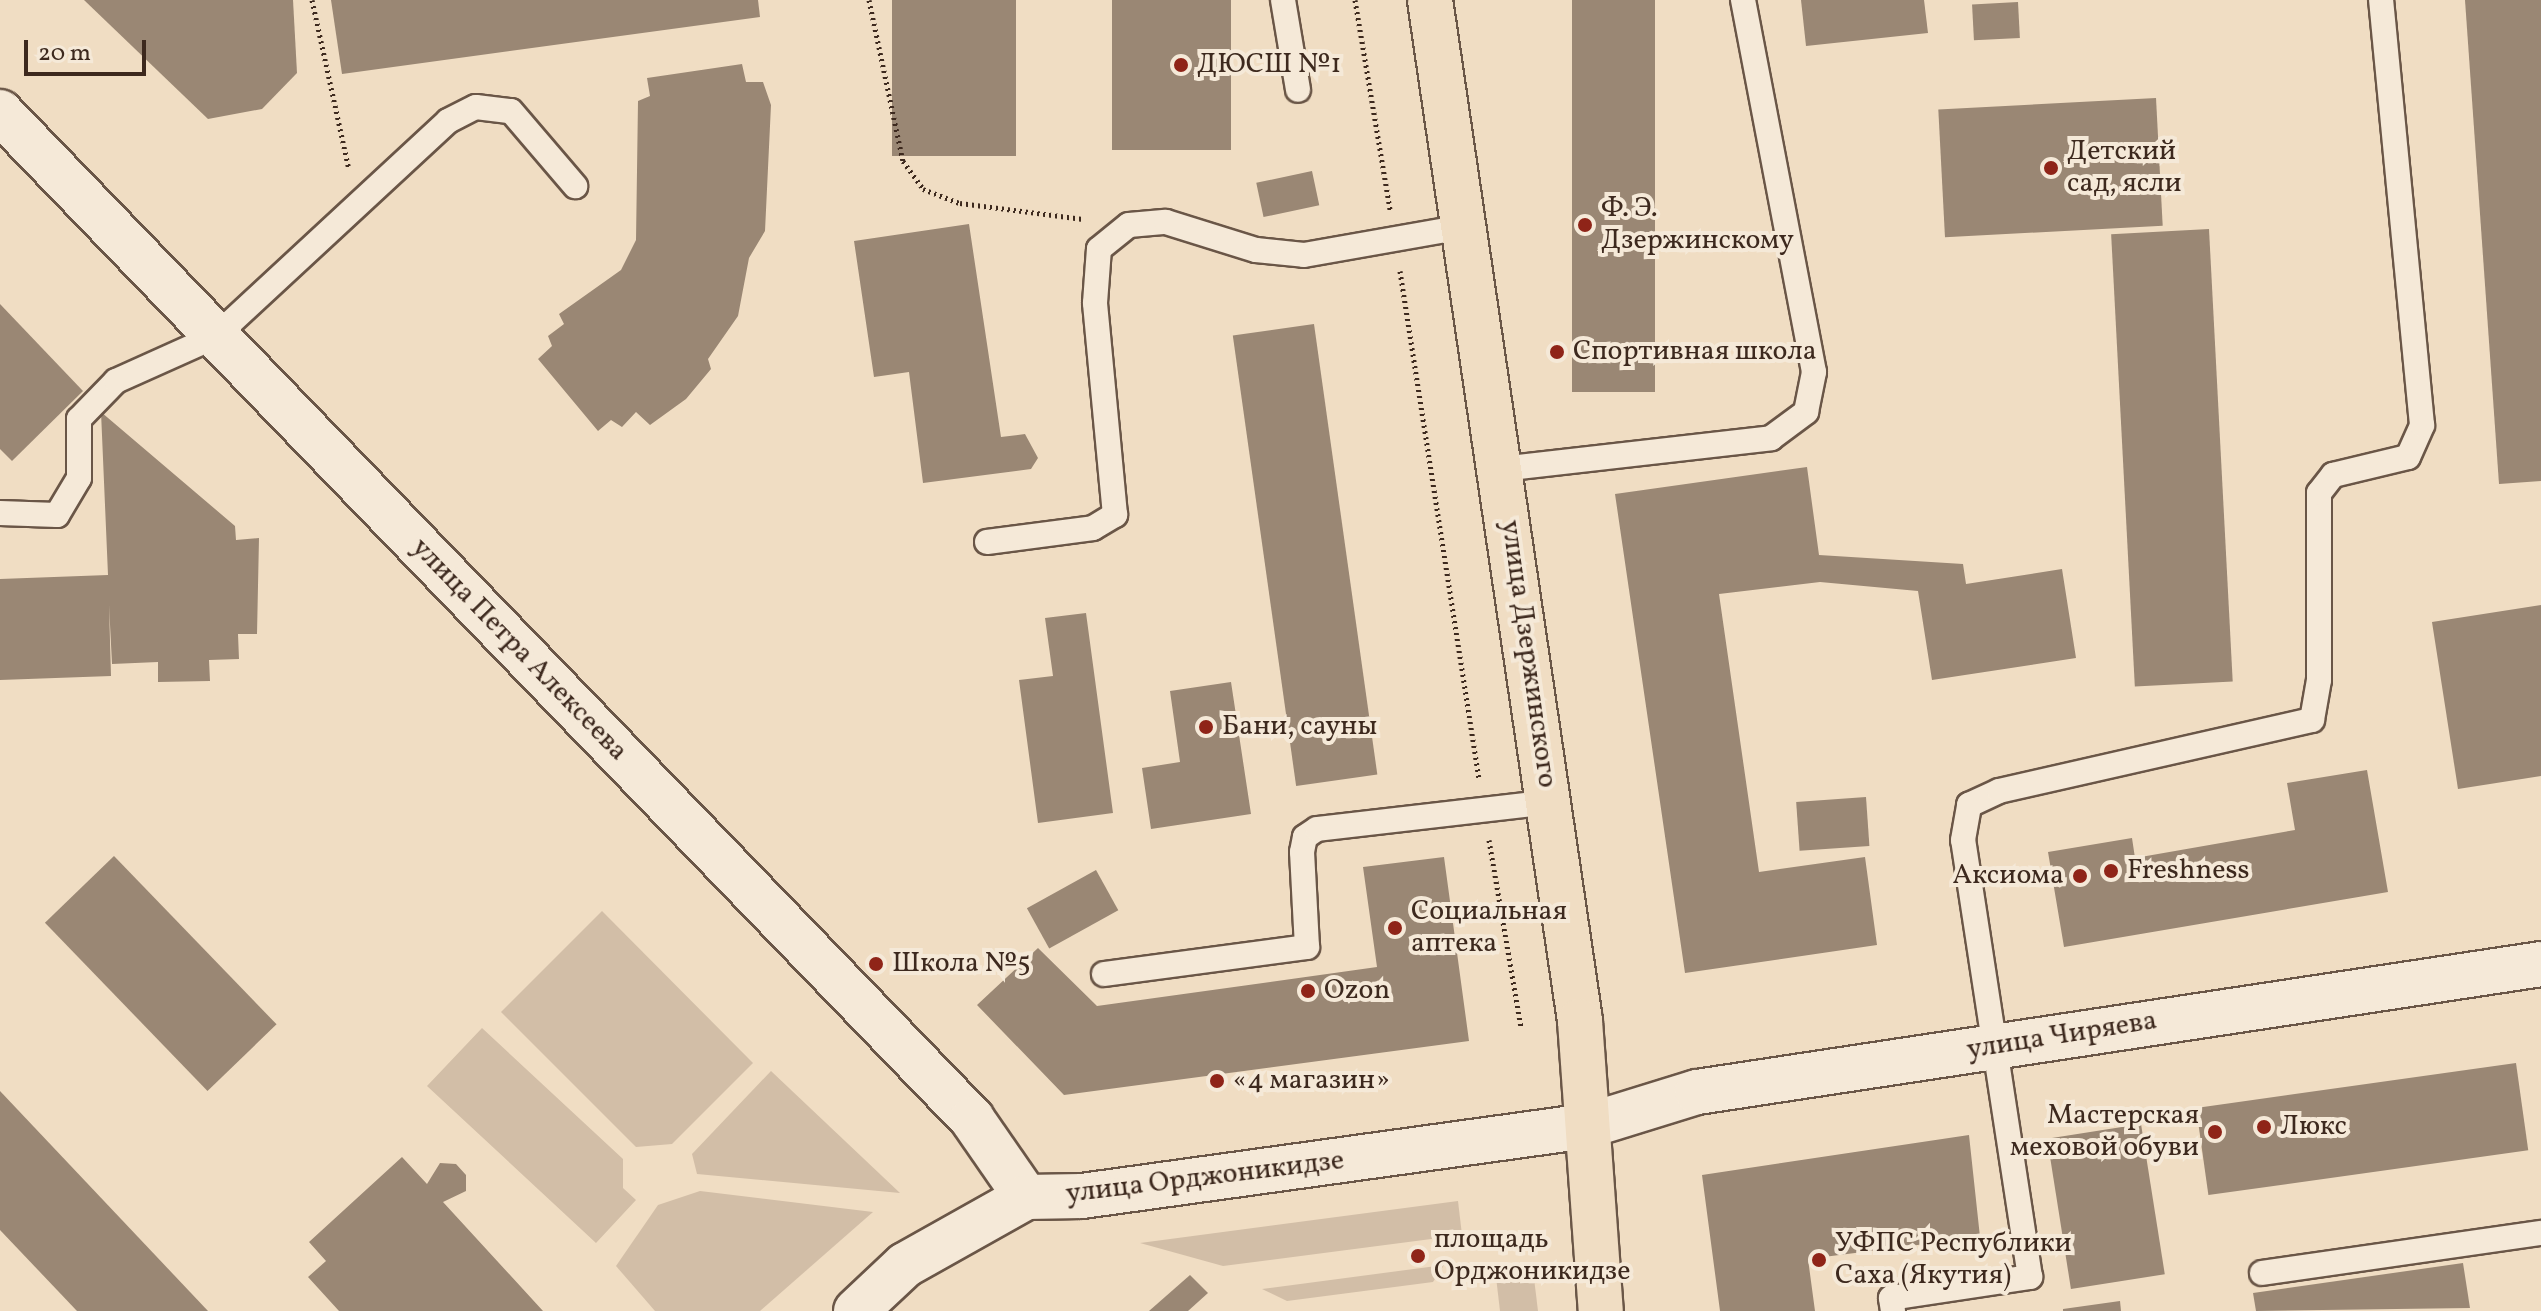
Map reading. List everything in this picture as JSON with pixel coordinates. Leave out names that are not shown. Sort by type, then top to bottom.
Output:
[{"type":"main road","name":"улица Дзержинского","points":[[1430,0],[1550,802],[1587,1126],[1601,1311]]},
{"type":"main road","name":"улица Петра Алексеева","points":[[0,112],[972,1119],[1026,1197]]},
{"type":"main road","name":"улица Чиряева","points":[[1587,1126],[1697,1092],[2541,964]]},
{"type":"main road","name":"улица Орджоникидзе","points":[[856,1311],[905,1265],[1026,1197],[1097,1194],[1587,1126]]},
{"type":"lane","points":[[1283,0],[1298,90]]},
{"type":"lane","points":[[1501,469],[1771,438],[1806,412],[1814,372],[1743,0]]},
{"type":"lane","points":[[1893,1311],[1891,1298],[2030,1277],[1998,1046],[1963,840],[1969,805],[1999,791],[2312,720],[2319,680],[2319,493],[2333,475],[2408,457],[2422,425],[2381,0]]},
{"type":"lane","points":[[0,513],[57,515],[79,478],[79,419],[116,381],[216,336],[448,121],[476,107],[511,111],[575,186]]},
{"type":"lane","points":[[987,542],[1093,528],[1115,515],[1095,303],[1099,249],[1129,225],[1166,222],[1256,250],[1304,255],[1462,227]]},
{"type":"lane","points":[[1104,974],[1292,954],[1307,947],[1310,931],[1305,837],[1317,829],[1550,802]]},
{"type":"lane","points":[[2262,1273],[2541,1233]]},
{"type":"path","points":[[312,0],[357,205]]},
{"type":"path","points":[[869,0],[903,161],[923,189],[960,203],[1129,225]]},
{"type":"path","points":[[1355,0],[1483,810],[1521,1028]]},
{"type":"shaded area","points":[[602,911],[753,1063],[672,1144],[636,1147],[501,1012]]},
{"type":"shaded area","points":[[482,1028],[623,1159],[623,1188],[636,1200],[596,1243],[427,1086]]},
{"type":"shaded area","points":[[771,1071],[900,1193],[697,1174],[692,1154]]},
{"type":"shaded area","points":[[700,1191],[873,1212],[760,1311],[655,1311],[616,1266],[658,1205]]},
{"type":"shaded area","points":[[1458,1201],[1462,1235],[1223,1266],[1140,1243]]},
{"type":"shaded area","points":[[1444,1265],[1433,1282],[1287,1301],[1262,1289]]},
{"type":"shaded area","points":[[1533,1270],[1538,1311],[1500,1311],[1496,1277]]},
{"type":"building","points":[[84,0],[293,0],[297,73],[262,109],[208,119]]},
{"type":"building","points":[[331,0],[758,0],[760,17],[342,74]]},
{"type":"building","points":[[892,0],[1016,0],[1016,156],[892,156]]},
{"type":"building","name":"ДЮСШ №1","points":[[1112,0],[1231,0],[1231,150],[1112,150]]},
{"type":"building","points":[[1572,0],[1655,0],[1655,392],[1572,392]]},
{"type":"building","points":[[1801,0],[1924,0],[1928,33],[1806,46]]},
{"type":"building","points":[[2465,0],[2541,0],[2541,481],[2499,484]]},
{"type":"building","points":[[2018,2],[2020,38],[1974,40],[1972,4]]},
{"type":"building","points":[[742,64],[746,82],[763,82],[771,105],[765,231],[749,258],[738,316],[708,359],[711,369],[686,399],[650,425],[636,412],[622,427],[611,420],[598,431],[538,359],[552,346],[548,336],[564,324],[559,314],[621,270],[636,240],[638,101],[650,96],[647,78]]},
{"type":"building","name":"Детский сад, ясли","points":[[2156,98],[2163,226],[1945,237],[1938,109]]},
{"type":"building","points":[[1312,171],[1319,205],[1264,217],[1256,183]]},
{"type":"building","points":[[969,224],[1001,437],[1025,434],[1038,458],[1031,469],[923,483],[909,372],[874,377],[854,241]]},
{"type":"building","points":[[2209,229],[2233,681],[2135,687],[2111,234]]},
{"type":"building","points":[[0,304],[83,391],[12,461],[0,449]]},
{"type":"building","points":[[1314,324],[1377,775],[1296,786],[1233,335]]},
{"type":"building","points":[[101,412],[235,526],[236,540],[259,538],[257,634],[238,634],[239,659],[209,660],[210,681],[158,682],[158,662],[112,664],[109,605],[111,676],[0,680],[0,579],[108,575]]},
{"type":"building","points":[[1807,467],[1819,555],[1963,564],[1966,584],[2062,569],[2076,658],[1932,680],[1918,591],[1820,582],[1719,594],[1759,872],[1865,857],[1877,945],[1685,973],[1615,494]]},
{"type":"building","points":[[2541,605],[2541,776],[2458,789],[2432,622]]},
{"type":"building","points":[[1086,613],[1113,813],[1038,823],[1019,680],[1053,676],[1045,618]]},
{"type":"building","name":"Бани, сауны","points":[[1231,682],[1251,814],[1151,829],[1142,768],[1180,762],[1170,691]]},
{"type":"building","points":[[2367,770],[2388,892],[2064,947],[2048,852],[2132,838],[2135,858],[2295,830],[2287,783]]},
{"type":"building","points":[[1866,797],[1869,846],[1800,851],[1796,802]]},
{"type":"building","points":[[114,856],[277,1024],[207,1091],[45,923]]},
{"type":"building","points":[[1444,857],[1469,1041],[1064,1095],[977,1005],[1038,948],[1097,1006],[1377,967],[1363,867]]},
{"type":"building","points":[[1096,870],[1118,910],[1049,949],[1027,908]]},
{"type":"building","points":[[2516,1063],[2528,1150],[2208,1195],[2196,1108]]},
{"type":"building","points":[[0,1091],[208,1311],[77,1311],[0,1230]]},
{"type":"building","points":[[2141,1124],[2165,1274],[2071,1289],[2047,1139]]},
{"type":"building","points":[[1969,1135],[1980,1237],[1808,1259],[1815,1311],[1720,1311],[1702,1175]]},
{"type":"building","points":[[402,1157],[427,1184],[440,1163],[456,1164],[466,1175],[466,1191],[443,1202],[543,1311],[339,1311],[308,1277],[326,1261],[309,1242]]},
{"type":"building","points":[[2463,1263],[2470,1308],[2256,1311],[2253,1293]]},
{"type":"building","points":[[1190,1275],[1208,1293],[1188,1311],[1149,1311]]},
{"type":"building","points":[[2120,1301],[2121,1311],[2063,1311],[2063,1309]]},
{"type":"place","name":"ДЮСШ №1","points":[[1181,65]]},
{"type":"place","name":"Детский сад, ясли","points":[[2051,168]]},
{"type":"place","name":"Ф. Э. Дзержинскому","points":[[1585,225]]},
{"type":"place","name":"Спортивная школа","points":[[1557,352]]},
{"type":"place","name":"Бани, сауны","points":[[1206,727]]},
{"type":"place","name":"Freshness","points":[[2111,871]]},
{"type":"place","name":"Аксиома","points":[[2080,876]]},
{"type":"place","name":"Социальная аптека","points":[[1395,928]]},
{"type":"place","name":"Школа №5","points":[[876,964]]},
{"type":"place","name":"Ozon","points":[[1308,991]]},
{"type":"place","name":"«4 магазин»","points":[[1217,1081]]},
{"type":"place","name":"Люкс","points":[[2264,1127]]},
{"type":"place","name":"Мастерская меховой обуви","points":[[2215,1132]]},
{"type":"place","name":"площадь Орджоникидзе","points":[[1418,1256]]},
{"type":"place","name":"УФПС Республики Саха (Якутия)","points":[[1819,1260]]}]
